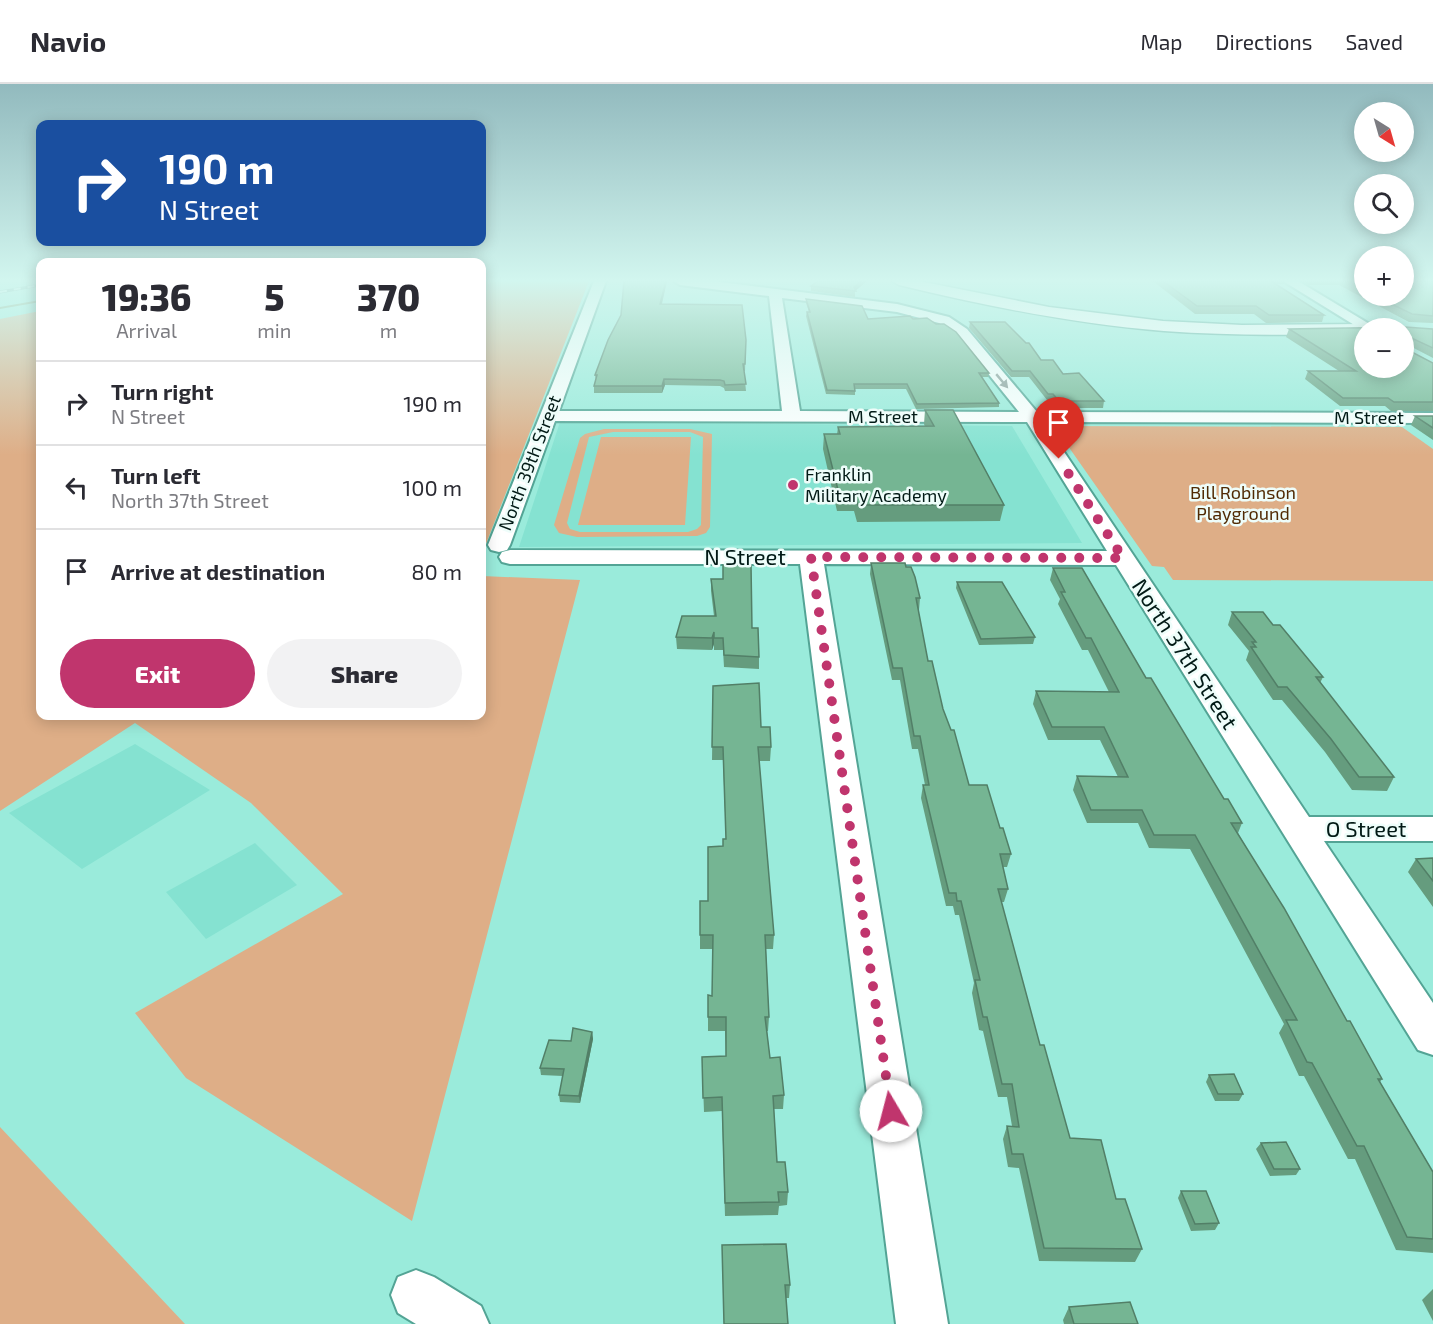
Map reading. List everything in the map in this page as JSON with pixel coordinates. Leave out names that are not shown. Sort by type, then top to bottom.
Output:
[{"type":"street","name":"North 39th Street","points":[[505,551],[548,416],[578,339]]},
{"type":"street","points":[[781,339],[792,417]]},
{"type":"street","name":"North 37th Street","points":[[968,339],[1032,417],[1433,1037]]},
{"type":"street","name":"M Street","points":[[548,416],[1433,418]]},
{"type":"street","name":"N Street","points":[[505,551],[811,557],[1123,558]]},
{"type":"street","points":[[811,557],[922,1324]]},
{"type":"street","name":"O Street","points":[[1298,829],[1433,829]]},
{"type":"street","points":[[416,1295],[463,1324]]},
{"type":"shaded area","name":"Franklin Military Academy","points":[[560,422],[1012,426],[1082,543],[519,547]]},
{"type":"shaded area","points":[[135,744],[210,790],[82,869],[9,813]]},
{"type":"shaded area","points":[[255,843],[297,885],[206,939],[166,892]]},
{"type":"green space","points":[[0,339],[36,339],[36,720],[486,720],[486,576],[580,580],[412,1221],[186,1078],[135,1013],[343,894],[251,803],[135,723],[0,811]]},
{"type":"green space","points":[[486,339],[566,339],[486,544]]},
{"type":"green space","name":"Bill Robinson Playground","points":[[1054,426],[1402,427],[1433,449],[1433,581],[1173,580],[1164,567],[1152,566]]},
{"type":"green space","points":[[604,429],[690,429],[712,434],[710,527],[706,533],[697,536],[577,537],[559,533],[554,525],[580,438],[585,434]],"holes":[[[613,432],[690,432],[703,437],[701,525],[697,529],[688,532],[580,532],[570,529],[567,523],[589,437]]]},
{"type":"green space","points":[[601,437],[691,437],[685,525],[578,525]]},
{"type":"green space","points":[[0,1127],[185,1324],[0,1324]]},
{"type":"building","points":[[746,339],[745,364],[743,364],[746,384],[725,385],[724,381],[720,380],[664,379],[662,386],[594,386],[597,375],[595,375],[608,340]]},
{"type":"building","points":[[814,339],[962,339],[989,373],[979,373],[999,403],[917,404],[907,384],[854,384],[855,391],[827,390]]},
{"type":"building","points":[[984,339],[1022,339],[1029,343],[1041,360],[1053,360],[1063,374],[1079,373],[1104,401],[1059,401],[1053,394],[1048,394],[1030,371],[1012,371]]},
{"type":"building","points":[[1305,339],[1354,339],[1354,370]]},
{"type":"building","points":[[1414,339],[1414,339],[1433,339],[1433,348]]},
{"type":"building","points":[[1414,353],[1433,363],[1433,402],[1394,402],[1388,398],[1343,398],[1308,371],[1354,371],[1354,378],[1414,378]]},
{"type":"building","name":"Franklin Military Academy","points":[[925,410],[953,410],[1004,505],[858,505],[855,494],[839,494],[824,434],[840,434],[838,427],[934,426]]},
{"type":"building","points":[[1415,416],[1433,416],[1433,428]]},
{"type":"building","points":[[871,563],[905,563],[906,567],[911,567],[915,577],[920,598],[916,598],[928,661],[932,661],[943,709],[951,730],[954,730],[969,785],[987,785],[1000,828],[1003,828],[1011,854],[1000,854],[1008,889],[998,889],[1040,1045],[1044,1045],[1070,1138],[1101,1140],[1116,1199],[1125,1199],[1142,1249],[1044,1248],[1023,1154],[1012,1154],[1007,1126],[1019,1127],[1012,1084],[1002,1084],[987,1017],[983,1017],[975,980],[980,980],[961,901],[957,901],[956,893],[949,893],[923,785],[929,785],[920,736],[914,736],[902,668],[893,668]]},
{"type":"building","points":[[723,565],[751,565],[752,628],[758,628],[759,657],[724,655],[723,638],[714,638],[714,632],[712,638],[676,637],[682,616],[716,616],[711,579],[723,579]]},
{"type":"building","points":[[1053,568],[1082,568],[1146,678],[1151,678],[1224,799],[1228,799],[1242,823],[1231,823],[1284,908],[1347,1021],[1350,1021],[1382,1079],[1378,1079],[1433,1172],[1433,1239],[1407,1237],[1364,1146],[1357,1146],[1312,1063],[1307,1062],[1286,1020],[1297,1020],[1195,835],[1154,835],[1142,810],[1091,810],[1077,776],[1128,777],[1104,727],[1052,727],[1036,691],[1119,692],[1091,638],[1086,638],[1061,592],[1065,592]]},
{"type":"building","points":[[957,582],[1002,582],[1035,637],[981,639]]},
{"type":"building","points":[[1232,612],[1263,612],[1273,625],[1280,625],[1323,677],[1316,677],[1394,777],[1359,777],[1331,739],[1287,687],[1278,687],[1251,647],[1256,647],[1252,642],[1256,642]]},
{"type":"building","points":[[759,683],[761,727],[770,727],[771,747],[758,747],[774,935],[765,935],[769,1017],[765,1017],[770,1058],[780,1057],[784,1095],[773,1096],[777,1162],[785,1162],[788,1192],[778,1192],[779,1202],[725,1203],[722,1097],[703,1098],[702,1057],[726,1056],[726,1017],[708,1017],[708,995],[712,996],[713,935],[700,935],[700,901],[708,901],[708,847],[723,846],[723,839],[726,839],[723,747],[712,747],[713,686]]},
{"type":"building","points":[[1433,858],[1433,881],[1416,859]]},
{"type":"building","points":[[573,1028],[592,1032],[579,1096],[559,1095],[564,1069],[540,1068],[549,1040],[571,1041]]},
{"type":"building","points":[[1234,1074],[1243,1094],[1218,1094],[1209,1075]]},
{"type":"building","points":[[1286,1142],[1300,1169],[1274,1169],[1261,1143]]},
{"type":"building","points":[[1181,1191],[1206,1191],[1219,1223],[1195,1224]]},
{"type":"building","points":[[786,1244],[790,1285],[785,1285],[788,1324],[724,1324],[722,1245]]},
{"type":"building","points":[[1130,1302],[1138,1324],[1074,1324],[1069,1307]]},
{"type":"place","name":"Franklin Military Academy","points":[[793,485]]},
{"type":"route","points":[[891,1111],[811,557],[1123,558],[1059,459]]}]
